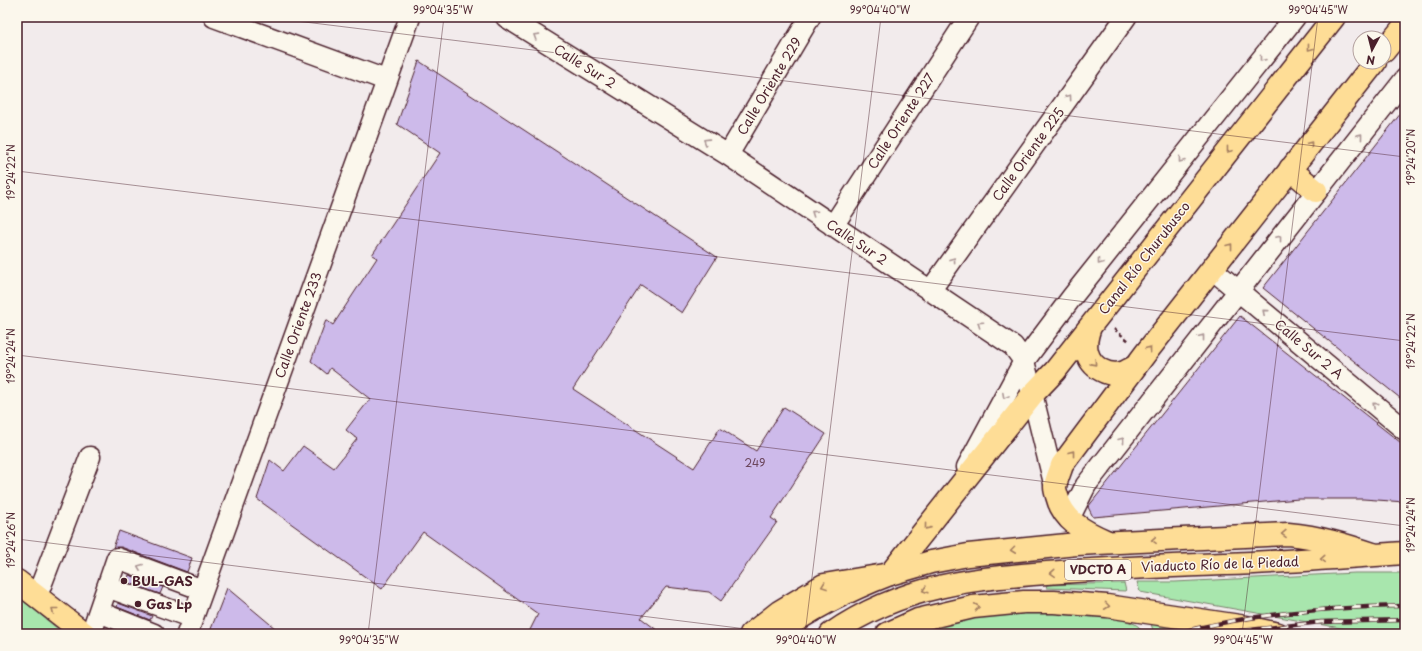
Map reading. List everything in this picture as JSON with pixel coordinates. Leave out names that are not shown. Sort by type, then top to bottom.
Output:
[{"type":"main road","name":"Canal Río Churubusco","points":[[890,574],[1032,395],[1055,371],[1334,17]]},
{"type":"main road","points":[[1392,41],[1405,25]]},
{"type":"main road","points":[[1055,487],[1062,465],[1141,360],[1369,70]]},
{"type":"main road","points":[[1290,169],[1316,191]]},
{"type":"main road","points":[[1094,322],[1086,343],[1087,351],[1090,359],[1101,370],[1116,374],[1124,372],[1141,360]]},
{"type":"main road","name":"Calle Sur 2","points":[[1055,487],[1058,500],[1069,519],[1086,532],[1108,542]]},
{"type":"main road","points":[[776,634],[821,604],[867,583],[890,574],[931,562],[968,555],[1046,546],[1288,534],[1332,541],[1376,555]]},
{"type":"main road","name":"Viaducto Río de la Piedad","points":[[831,634],[868,612],[897,599],[926,589],[961,582],[997,577],[1084,570],[1277,563],[1405,553]]},
{"type":"main road","points":[[751,634],[779,612],[824,585],[890,574]]},
{"type":"main road","points":[[17,581],[85,634]]},
{"type":"main road","points":[[887,634],[918,620],[973,607],[1024,602],[1054,602],[1107,606],[1246,627],[1278,634]]},
{"type":"street","points":[[214,17],[386,80]]},
{"type":"street","name":"Calle Oriente 233","points":[[190,626],[410,17]]},
{"type":"street","name":"Calle Sur 2","points":[[506,17],[728,155],[1013,346],[1024,362],[1055,487]]},
{"type":"street","name":"Calle Oriente 229","points":[[728,155],[810,17]]},
{"type":"street","name":"Calle Oriente 227","points":[[833,226],[969,17]]},
{"type":"street","name":"Calle Oriente 225","points":[[930,291],[1126,17]]},
{"type":"street","name":"Canal Río Churubusco","points":[[951,497],[1024,362],[1072,297],[1295,17]]},
{"type":"street","points":[[1069,519],[1086,485],[1405,79]]},
{"type":"street","name":"Calle Sur 2 A","points":[[1212,269],[1405,430]]},
{"type":"street","points":[[37,596],[90,457]]},
{"type":"street","points":[[91,634],[117,558],[203,590]]},
{"type":"street","points":[[107,587],[190,626]]},
{"type":"street","points":[[98,612],[154,634]]},
{"type":"path","points":[[1094,322],[1141,360]]},
{"type":"green space","points":[[1355,573],[1405,573],[1405,634],[1374,634],[1140,592],[1137,582],[1175,582]]},
{"type":"green space","points":[[1124,583],[1126,591],[1047,588],[1046,585]]},
{"type":"green space","points":[[17,596],[63,633],[64,634],[17,634]]},
{"type":"green space","points":[[1034,611],[1110,615],[1135,624],[1139,627],[1142,634],[912,634],[961,619]]},
{"type":"green space","points":[[1150,620],[1178,625],[1180,634],[1154,634]]},
{"type":"building","points":[[419,61],[717,257],[682,313],[641,285],[573,389],[694,468],[720,428],[756,451],[784,407],[826,434],[771,518],[777,522],[721,601],[709,592],[666,587],[641,618],[662,634],[528,634],[538,614],[423,532],[382,589],[257,499],[270,460],[284,471],[303,446],[334,468],[357,439],[346,430],[370,399],[330,368],[327,374],[311,361],[326,320],[333,325],[377,258],[372,255],[440,153],[397,124]]},
{"type":"building","points":[[1405,108],[1405,402],[1263,288]]},
{"type":"building","points":[[1240,316],[1405,446],[1405,502],[1363,499],[1299,499],[1093,517],[1088,507]]},
{"type":"building","points":[[119,531],[192,558],[187,572],[121,547],[113,548]]},
{"type":"building","points":[[129,575],[163,587],[160,594],[126,582]]},
{"type":"building","points":[[227,588],[282,634],[209,634]]},
{"type":"building","points":[[118,603],[152,616],[150,620],[117,607]]},
{"type":"railway","points":[[1174,634],[1230,621],[1288,613],[1347,608],[1405,606]]},
{"type":"railway","points":[[1226,634],[1240,631],[1321,622],[1405,620]]},
{"type":"place","name":"BUL-GAS","points":[[124,581]]},
{"type":"place","name":"Gas Lp","points":[[138,604]]}]
